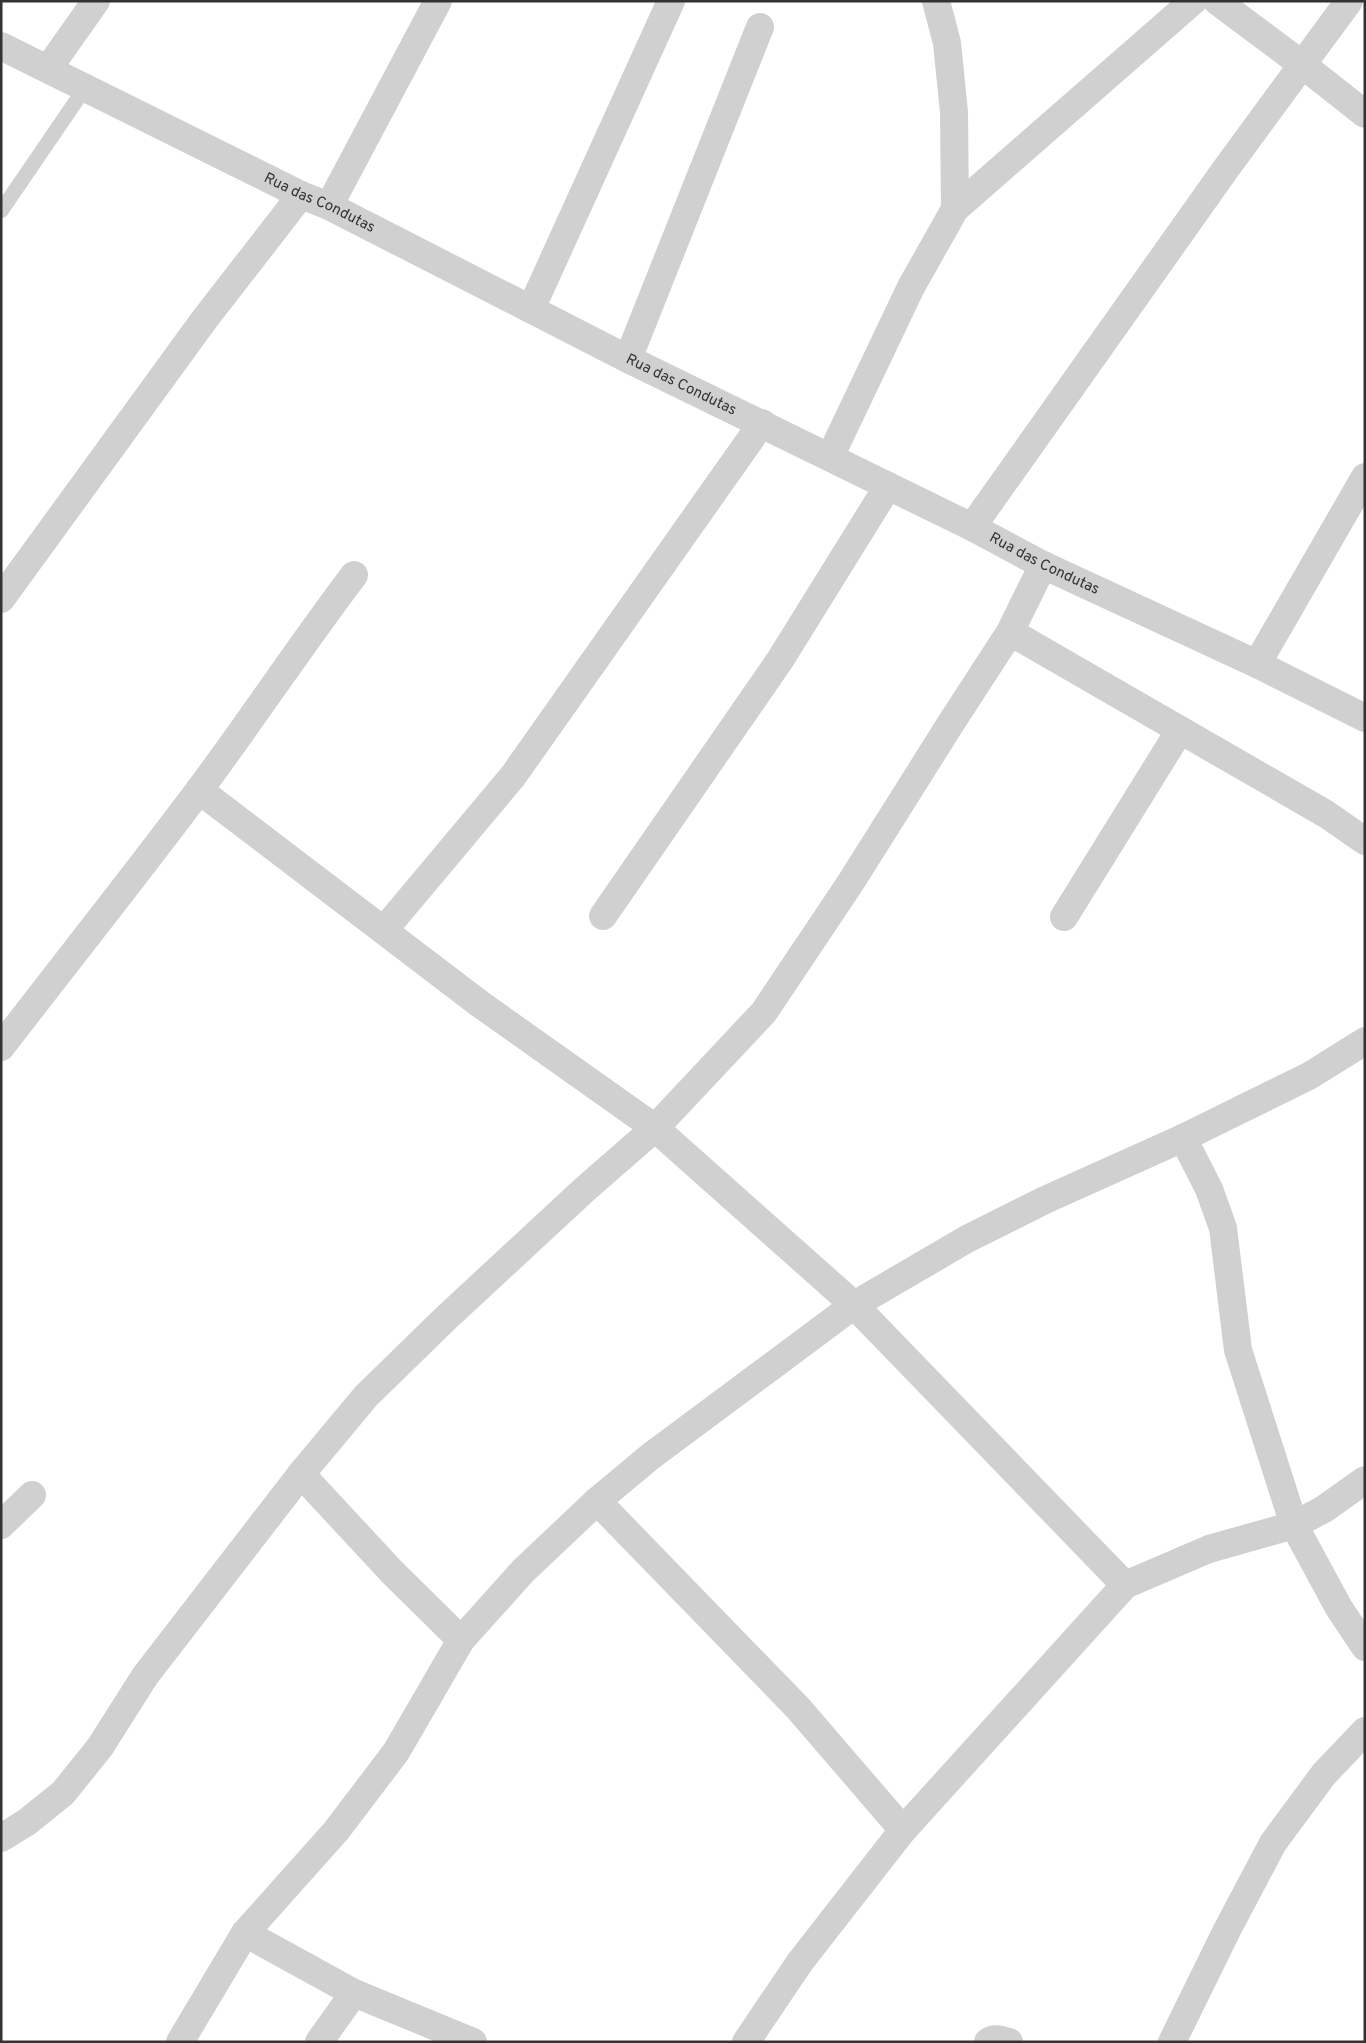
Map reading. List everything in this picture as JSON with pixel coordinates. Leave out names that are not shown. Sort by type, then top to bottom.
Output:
[{"type":"street","points":[[48,69],[96,1]]},
{"type":"street","points":[[329,206],[438,1]]},
{"type":"street","points":[[531,309],[671,1]]},
{"type":"street","points":[[936,1],[947,43],[954,112],[955,209]]},
{"type":"street","points":[[830,457],[911,287],[955,209],[1193,1]]},
{"type":"street","points":[[1216,1],[1365,114]]},
{"type":"street","points":[[972,527],[1220,178],[1304,66],[1349,1]]},
{"type":"street","points":[[628,358],[760,27]]},
{"type":"street","name":"Rua das Condutas","points":[[1,46],[301,195],[329,206],[628,358],[972,527],[1043,565],[1257,664],[1365,718]]},
{"type":"street","points":[[1,599],[204,320],[301,195]]},
{"type":"street","points":[[384,930],[513,776],[762,423]]},
{"type":"street","points":[[1257,664],[1365,477]]},
{"type":"street","points":[[603,916],[780,660],[888,486]]},
{"type":"street","points":[[1,1838],[27,1822],[64,1794],[100,1747],[146,1676],[301,1474],[366,1396],[446,1318],[584,1190],[655,1128],[764,1012],[845,891],[1010,632],[1043,565]]},
{"type":"street","points":[[1,1047],[199,790],[354,575]]},
{"type":"street","points":[[1010,632],[1326,814],[1365,841]]},
{"type":"street","points":[[1064,917],[1180,730]]},
{"type":"street","points":[[199,790],[480,1004],[655,1128],[854,1306],[1125,1585]]},
{"type":"street","points":[[180,2042],[245,1933],[336,1832],[396,1752],[461,1640],[523,1571],[597,1501],[650,1456],[854,1306],[967,1239],[1044,1200],[1183,1138],[1309,1076],[1365,1040]]},
{"type":"street","points":[[1183,1138],[1209,1189],[1223,1228],[1238,1350],[1294,1525],[1339,1608],[1365,1647]]},
{"type":"street","points":[[301,1474],[392,1572],[461,1640]]},
{"type":"street","points":[[746,2042],[800,1962],[903,1830],[1125,1585],[1209,1549],[1294,1525],[1324,1510],[1365,1480]]},
{"type":"street","points":[[1,1525],[32,1495]]},
{"type":"street","points":[[597,1501],[798,1708],[903,1830]]},
{"type":"street","points":[[1172,2042],[1227,1930],[1274,1844],[1324,1774],[1365,1731]]},
{"type":"street","points":[[245,1933],[354,1993],[472,2042]]},
{"type":"street","points":[[319,2042],[354,1993]]},
{"type":"street","points":[[988,2042],[991,2039],[1000,2039],[1009,2042]]},
{"type":"lane","points":[[1,211],[85,88]]}]
